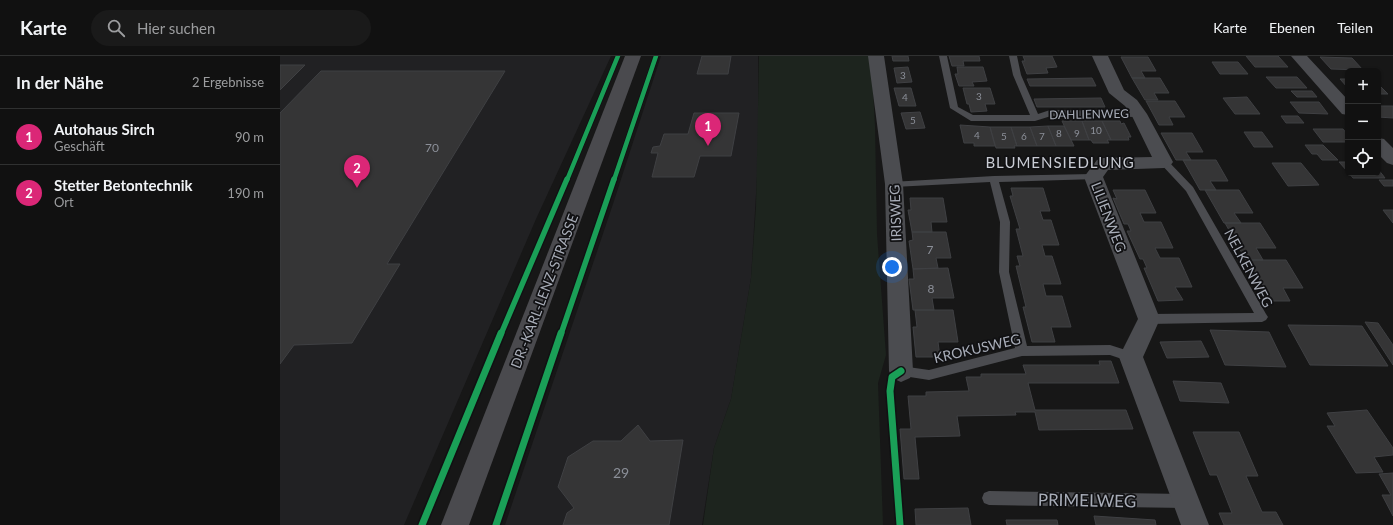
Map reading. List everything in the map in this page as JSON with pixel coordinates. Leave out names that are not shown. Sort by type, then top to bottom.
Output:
[{"type":"street","name":"DR.-KARL-LENZ-STRASSE","points":[[455,525],[633,56]]},
{"type":"street","name":"IRISWEG","points":[[876,56],[894,184],[901,371]]},
{"type":"street","name":"DAHLIENWEG","points":[[1100,56],[1117,93],[1131,103],[1139,114]]},
{"type":"street","points":[[1299,56],[1345,107]]},
{"type":"street","points":[[1139,114],[1164,162]]},
{"type":"street","points":[[1381,146],[1393,159]]},
{"type":"street","name":"LILIENWEG","points":[[1149,319],[1093,177],[1103,164],[1164,162]]},
{"type":"street","points":[[1149,319],[1131,357],[1195,525]]},
{"type":"lane","points":[[943,56],[954,108],[971,118],[1035,118]]},
{"type":"lane","name":"DAHLIENWEG","points":[[1013,56],[1017,75],[1035,118],[1050,113],[1139,114]]},
{"type":"lane","name":"NELKENWEG","points":[[1149,319],[1262,317],[1190,189],[1164,162]]},
{"type":"lane","points":[[894,184],[994,179],[1093,177]]},
{"type":"lane","points":[[994,179],[1005,222],[1004,272],[1022,351]]},
{"type":"lane","name":"KROKUSWEG","points":[[901,371],[929,375],[1022,351],[1110,350],[1131,357]]},
{"type":"lane","name":"PRIMELWEG","points":[[989,498],[1186,501]]},
{"type":"shaded area","points":[[280,56],[611,56],[536,219],[404,525],[280,525]]},
{"type":"shaded area","points":[[661,56],[758,56],[758,160],[751,278],[731,399],[714,448],[702,525],[505,525],[613,204]]},
{"type":"shaded area","points":[[759,56],[871,56],[875,126],[877,234],[886,355],[878,383],[883,525],[703,525],[714,448],[731,399],[751,278],[756,207]]},
{"type":"building","points":[[702,56],[731,56],[728,74],[697,74]]},
{"type":"building","points":[[892,56],[908,56],[909,61],[893,61]]},
{"type":"building","points":[[949,56],[979,56],[980,61],[963,61],[964,66],[952,66]]},
{"type":"building","points":[[1023,56],[1052,56],[1057,67],[1046,68],[1048,73],[1027,74],[1022,61],[1025,61]]},
{"type":"building","points":[[1246,56],[1278,56],[1288,67],[1255,67]]},
{"type":"building","points":[[1121,57],[1148,57],[1156,71],[1141,71],[1145,78],[1132,78]]},
{"type":"building","points":[[1320,57],[1352,58],[1361,68],[1345,68],[1345,69],[1331,69]]},
{"type":"building","points":[[1212,62],[1238,62],[1248,74],[1220,74]]},
{"type":"building","points":[[280,65],[305,65],[280,90]]},
{"type":"building","points":[[908,67],[912,82],[897,83],[894,68]]},
{"type":"building","points":[[957,67],[983,67],[987,81],[972,82],[974,86],[959,86],[955,74],[958,74]]},
{"type":"building","points":[[321,71],[505,71],[387,264],[400,264],[352,343],[294,345],[280,364],[280,113]]},
{"type":"building","points":[[1266,77],[1297,77],[1307,88],[1276,88]]},
{"type":"building","points":[[1092,78],[1096,86],[1030,86],[1027,79]]},
{"type":"building","points":[[1132,78],[1160,78],[1169,93],[1154,93],[1158,100],[1145,100]]},
{"type":"building","points":[[1340,79],[1345,79],[1345,85]]},
{"type":"building","points":[[1381,87],[1388,94],[1381,94]]},
{"type":"building","points":[[894,88],[911,88],[916,106],[899,106]]},
{"type":"building","points":[[963,88],[990,88],[995,104],[985,104],[987,111],[971,112],[969,104],[967,104]]},
{"type":"building","points":[[1291,91],[1312,91],[1317,97],[1297,97]]},
{"type":"building","points":[[1247,97],[1260,114],[1235,114],[1223,98]]},
{"type":"building","points":[[1101,98],[1105,107],[1037,107],[1034,99]]},
{"type":"building","points":[[1146,101],[1175,101],[1185,117],[1169,117],[1173,125],[1159,125]]},
{"type":"building","points":[[1290,102],[1319,102],[1328,114],[1299,113]]},
{"type":"building","points":[[1381,106],[1393,106],[1393,118],[1381,117]]},
{"type":"building","points":[[920,112],[925,128],[906,129],[901,113]]},
{"type":"building","points":[[694,113],[739,113],[731,156],[700,156],[694,177],[652,177],[658,153],[651,153],[653,147],[660,146],[664,134],[688,134]]},
{"type":"building","points":[[1281,116],[1298,116],[1304,123],[1286,123]]},
{"type":"building","points":[[1062,121],[1082,121],[1089,140],[1071,140]]},
{"type":"building","points":[[1082,121],[1102,121],[1111,140],[1107,140],[1109,143],[1093,143],[1089,140]]},
{"type":"building","points":[[1102,121],[1120,121],[1121,124],[1124,123],[1131,137],[1128,137],[1129,140],[1111,140]]},
{"type":"building","points":[[960,125],[990,127],[995,146],[974,146],[974,143],[964,143]]},
{"type":"building","points":[[1048,126],[1064,126],[1074,146],[1056,146]]},
{"type":"building","points":[[1048,126],[1056,146],[1037,146],[1030,127]]},
{"type":"building","points":[[990,127],[1011,127],[1017,146],[1014,146],[1015,148],[996,148]]},
{"type":"building","points":[[1011,127],[1030,127],[1037,146],[1017,146]]},
{"type":"building","points":[[1313,129],[1343,129],[1345,131],[1345,142],[1323,142]]},
{"type":"building","points":[[1244,132],[1262,132],[1273,147],[1254,147]]},
{"type":"building","points":[[1161,133],[1192,133],[1203,152],[1186,152],[1191,160],[1176,160]]},
{"type":"building","points":[[1305,145],[1323,145],[1338,160],[1322,160],[1317,154],[1312,154]]},
{"type":"building","points":[[1183,160],[1216,160],[1228,181],[1210,181],[1216,190],[1200,190]]},
{"type":"building","points":[[1339,162],[1345,162],[1345,169]]},
{"type":"building","points":[[1272,163],[1301,163],[1319,185],[1288,186]]},
{"type":"building","points":[[1381,173],[1385,178],[1353,178],[1351,176],[1381,176]]},
{"type":"building","points":[[1379,180],[1393,180],[1393,186],[1384,186]]},
{"type":"building","points":[[1011,188],[1043,188],[1050,211],[1040,211],[1043,220],[1051,220],[1059,245],[1042,245],[1045,256],[1052,256],[1061,284],[1043,284],[1046,296],[1062,296],[1071,327],[1051,327],[1055,342],[1032,342],[1023,307],[1026,307],[1016,266],[1020,266],[1017,256],[1023,256],[1016,229],[1020,229],[1010,196],[1013,196]]},
{"type":"building","points":[[1113,190],[1145,190],[1156,213],[1140,213],[1144,222],[1161,222],[1173,248],[1155,248],[1160,258],[1179,258],[1192,287],[1175,287],[1183,300],[1158,301],[1144,268],[1147,268],[1143,259],[1140,259],[1127,231],[1131,231],[1128,224],[1124,224],[1113,198],[1117,199]]},
{"type":"building","points":[[1205,190],[1239,190],[1253,213],[1234,213],[1241,223],[1224,223]]},
{"type":"building","points":[[910,198],[943,198],[947,222],[931,222],[932,232],[912,232],[908,210],[911,210]]},
{"type":"building","points":[[1383,210],[1393,210],[1393,223]]},
{"type":"building","points":[[1225,223],[1260,223],[1276,248],[1256,248],[1263,260],[1246,260]]},
{"type":"building","points":[[912,232],[946,232],[951,258],[936,258],[938,268],[913,269],[909,241],[913,240]]},
{"type":"building","points":[[1248,260],[1286,260],[1303,288],[1283,288],[1290,301],[1272,301]]},
{"type":"building","points":[[948,268],[954,298],[932,298],[934,310],[913,310],[909,279],[914,279],[913,269]]},
{"type":"building","points":[[915,310],[953,310],[958,342],[938,342],[940,357],[916,357],[913,327],[917,327]]},
{"type":"building","points":[[1365,322],[1378,323],[1393,345],[1393,365]]},
{"type":"building","points":[[1288,325],[1362,326],[1388,366],[1310,365]]},
{"type":"building","points":[[1210,330],[1269,332],[1286,367],[1225,365]]},
{"type":"building","points":[[1201,341],[1209,357],[1167,358],[1160,342]]},
{"type":"building","points":[[1099,361],[1111,361],[1119,383],[1028,383],[1035,410],[1126,410],[1133,429],[1039,430],[1035,412],[1015,412],[1016,415],[957,416],[960,436],[915,437],[919,479],[904,479],[900,429],[911,429],[908,396],[926,396],[926,392],[969,391],[966,377],[981,377],[981,374],[1026,374],[1023,365],[1100,365]]},
{"type":"building","points":[[1173,381],[1221,383],[1229,403],[1180,401]]},
{"type":"building","points":[[1367,410],[1393,448],[1393,455],[1374,457],[1383,472],[1356,473],[1327,426],[1335,426],[1327,413]]},
{"type":"building","points":[[638,425],[650,441],[683,440],[669,525],[563,525],[567,513],[574,508],[558,487],[568,457],[593,441],[621,441]]},
{"type":"building","points":[[1193,432],[1239,432],[1258,476],[1246,476],[1262,512],[1276,512],[1283,525],[1224,525],[1219,513],[1232,513],[1217,475],[1210,475]]},
{"type":"building","points":[[1393,473],[1393,516],[1382,495],[1391,495],[1379,474]]},
{"type":"building","points":[[968,508],[971,525],[916,525],[915,509]]},
{"type":"building","points":[[1094,516],[1155,520],[1156,525],[1096,525]]},
{"type":"building","points":[[1006,520],[1057,520],[1058,525],[1007,525]]},
{"type":"cycle path","points":[[422,525],[483,375],[543,238],[618,56]]},
{"type":"cycle path","points":[[496,525],[656,56]]},
{"type":"cycle path","points":[[900,525],[890,391],[892,377],[901,371]]},
{"type":"place","name":"Autohaus Sirch","points":[[708,146]]},
{"type":"place","name":"Stetter Betontechnik","points":[[357,188]]},
{"type":"district","name":"BLUMENSIEDLUNG","points":[[1060,162]]}]
